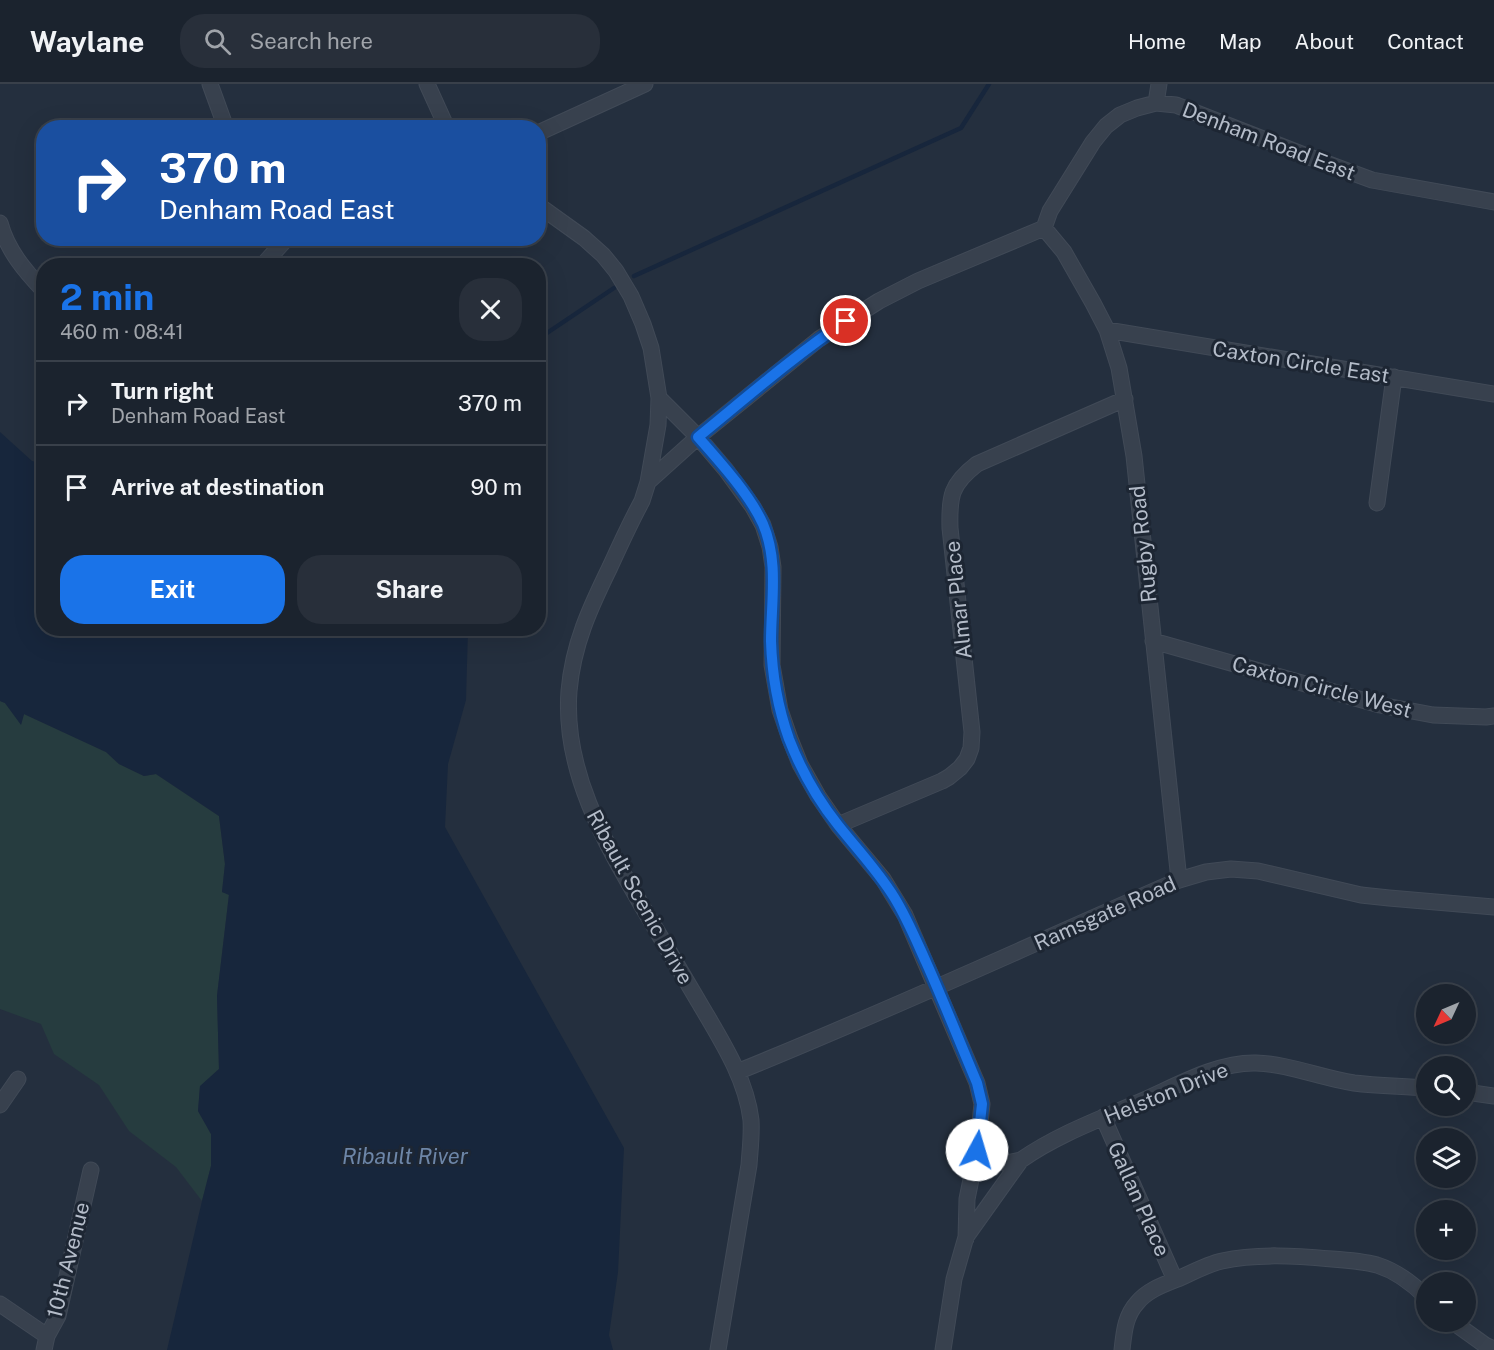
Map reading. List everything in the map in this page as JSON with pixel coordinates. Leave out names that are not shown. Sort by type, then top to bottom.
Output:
[{"type":"street","points":[[210,84],[223,120]]},
{"type":"street","points":[[428,84],[444,120]]},
{"type":"street","points":[[1156,103],[1159,84]]},
{"type":"street","points":[[546,129],[637,85]]},
{"type":"street","name":"Denham Road East","points":[[1044,228],[1050,211],[1093,142],[1106,126],[1120,115],[1156,103],[1176,105],[1372,180],[1494,202]]},
{"type":"street","points":[[546,211],[603,255],[631,296],[643,324],[651,348],[659,398],[658,425],[648,482]]},
{"type":"street","points":[[0,223],[9,246],[36,282]]},
{"type":"street","points":[[698,437],[819,339],[879,301],[918,281],[1044,228]]},
{"type":"street","name":"Rugby Road","points":[[1044,228],[1065,252],[1107,330],[1119,368],[1134,456],[1179,880]]},
{"type":"street","points":[[269,258],[280,246]]},
{"type":"street","name":"Caxton Circle East","points":[[1107,330],[1494,394]]},
{"type":"street","points":[[1377,503],[1394,377]]},
{"type":"street","points":[[659,398],[698,437],[726,470],[763,525],[773,567],[772,665],[780,710],[790,739],[818,796],[838,825],[883,879],[905,915],[977,1083],[982,1104],[968,1199],[966,1239],[954,1279],[943,1350]]},
{"type":"street","name":"Almar Place","points":[[838,825],[942,781],[960,768],[971,748],[972,732],[950,528],[949,507],[957,483],[977,465],[1125,399]]},
{"type":"street","name":"Ribault Scenic Drive","points":[[698,437],[648,482],[642,501],[587,614],[579,640],[569,692],[573,754],[591,811],[605,841],[721,1040],[747,1098],[751,1121],[751,1144],[718,1350]]},
{"type":"street","name":"Caxton Circle West","points":[[1153,641],[1380,705],[1433,715],[1494,716]]},
{"type":"street","name":"Ramsgate Road","points":[[737,1072],[937,988],[1179,880],[1206,872],[1231,869],[1258,871],[1361,895],[1494,907]]},
{"type":"street","name":"Helston Drive","points":[[1021,1160],[1040,1147],[1103,1118],[1215,1070],[1235,1064],[1256,1063],[1279,1066],[1353,1083],[1416,1087]]},
{"type":"street","points":[[0,1105],[18,1079]]},
{"type":"street","points":[[1476,1093],[1494,1096]]},
{"type":"street","name":"Gallan Place","points":[[1103,1118],[1175,1280]]},
{"type":"street","points":[[977,1150],[990,1161],[1006,1163],[1021,1160]]},
{"type":"street","points":[[966,1239],[1021,1160]]},
{"type":"street","name":"10th Avenue","points":[[45,1343],[58,1316],[91,1170]]},
{"type":"street","points":[[1122,1350],[1126,1324],[1135,1304],[1154,1290],[1221,1261],[1272,1256],[1357,1261],[1395,1273],[1416,1288]]},
{"type":"street","points":[[0,1304],[45,1343]]},
{"type":"street","points":[[1469,1343],[1494,1349]]},
{"type":"green space","points":[[0,701],[5,703],[21,724],[24,714],[106,752],[119,764],[144,776],[156,774],[219,816],[225,864],[222,892],[229,894],[217,996],[219,1069],[200,1087],[198,1111],[211,1134],[211,1166],[202,1201],[176,1167],[129,1131],[99,1085],[54,1054],[41,1024],[0,1009]]},
{"type":"water","name":"Ribault River","points":[[0,432],[36,462],[36,636],[468,636],[466,700],[448,764],[445,827],[624,1148],[618,1272],[609,1335],[613,1350],[167,1350],[211,1166],[211,1134],[198,1111],[200,1086],[219,1069],[217,996],[229,895],[222,892],[225,864],[219,816],[156,774],[144,776],[119,764],[106,752],[24,714],[21,725],[5,703],[0,701]]},
{"type":"waterway","points":[[634,276],[961,128],[989,84]]},
{"type":"waterway","points":[[546,334],[614,288]]},
{"type":"route","points":[[846,321],[819,339],[698,437],[726,470],[763,525],[773,567],[772,665],[780,710],[801,764],[818,796],[838,825],[883,879],[905,915],[977,1083],[982,1104],[977,1150]]}]
